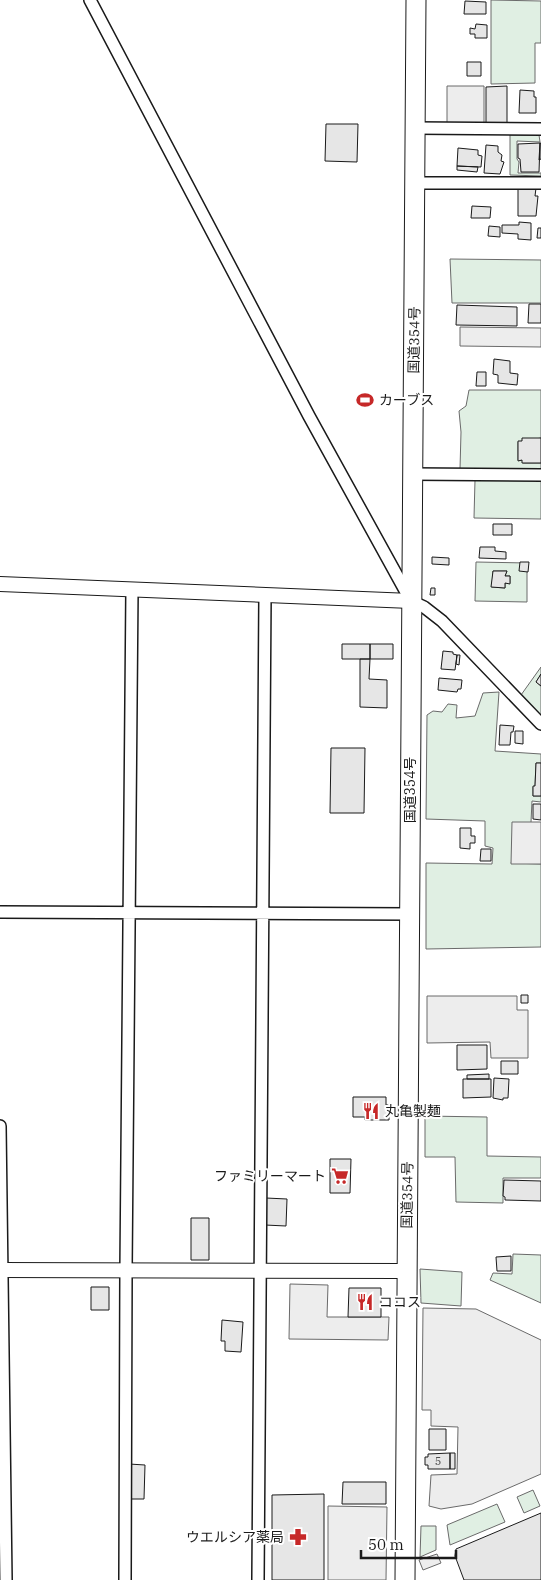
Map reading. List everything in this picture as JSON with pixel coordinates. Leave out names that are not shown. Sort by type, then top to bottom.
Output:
[{"type":"highway","name":"国道354号","points":[[405,1580],[416,0]]},
{"type":"street","points":[[90,0],[309,416],[411,601]]},
{"type":"street","points":[[415,128],[541,129]]},
{"type":"street","points":[[415,183],[541,183]]},
{"type":"street","points":[[412,474],[541,475]]},
{"type":"street","points":[[0,584],[411,601],[424,607],[442,621],[541,724]]},
{"type":"street","points":[[125,1580],[132,589]]},
{"type":"street","points":[[258,1580],[266,595]]},
{"type":"street","points":[[0,912],[410,914]]},
{"type":"street","points":[[0,1126],[6,1580]]},
{"type":"street","points":[[1,1270],[406,1271]]},
{"type":"green space","points":[[491,0],[541,1],[541,43],[535,43],[535,83],[491,84]]},
{"type":"green space","points":[[510,135],[539,135],[540,142],[517,141],[517,159],[519,162],[518,173],[541,173],[541,176],[510,175]]},
{"type":"green space","points":[[450,259],[541,260],[541,303],[452,303]]},
{"type":"green space","points":[[469,390],[541,390],[541,438],[518,442],[518,460],[522,460],[523,463],[541,463],[541,470],[460,469],[461,432],[459,411],[466,406]]},
{"type":"green space","points":[[475,480],[541,480],[541,519],[474,518]]},
{"type":"green space","points":[[476,562],[527,563],[527,602],[475,601]],"holes":[[[493,571],[507,571],[505,576],[510,576],[510,583],[505,583],[505,588],[492,587]]]},
{"type":"green space","points":[[541,667],[541,674],[536,682],[541,686],[541,716],[521,695]]},
{"type":"green space","points":[[499,692],[495,751],[541,754],[541,763],[536,763],[533,796],[541,796],[541,802],[532,801],[531,822],[511,863],[541,864],[541,947],[426,949],[426,863],[492,864],[493,848],[485,846],[485,821],[426,819],[427,715],[433,711],[442,712],[448,704],[457,705],[456,718],[475,716],[483,693]]},
{"type":"green space","points":[[425,1116],[487,1117],[487,1156],[541,1157],[541,1178],[503,1178],[503,1203],[456,1202],[455,1157],[425,1157]]},
{"type":"green space","points":[[513,1254],[541,1255],[541,1303],[490,1280],[493,1273],[512,1274]]},
{"type":"green space","points":[[420,1269],[462,1272],[461,1306],[421,1303]]},
{"type":"green space","points":[[533,1490],[540,1506],[524,1513],[517,1497]]},
{"type":"green space","points":[[497,1504],[505,1522],[450,1545],[447,1525]]},
{"type":"green space","points":[[421,1526],[436,1526],[436,1550],[420,1557]]},
{"type":"shaded area","points":[[447,86],[484,86],[484,123],[447,123]]},
{"type":"shaded area","points":[[460,327],[541,328],[541,347],[460,346]]},
{"type":"shaded area","points":[[512,822],[541,822],[541,864],[511,864]]},
{"type":"shaded area","points":[[427,996],[517,996],[517,1010],[528,1010],[528,1058],[491,1058],[490,1042],[427,1043]]},
{"type":"shaded area","points":[[290,1284],[328,1285],[327,1317],[389,1317],[388,1340],[289,1339]]},
{"type":"shaded area","points":[[423,1308],[476,1309],[541,1340],[541,1474],[472,1504],[441,1509],[429,1506],[431,1475],[457,1474],[458,1427],[431,1426],[431,1410],[422,1410]]},
{"type":"shaded area","points":[[328,1506],[387,1507],[386,1580],[328,1580]]},
{"type":"shaded area","points":[[437,1554],[441,1563],[423,1570],[419,1560]]},
{"type":"building","points":[[465,1],[486,2],[486,14],[464,14]]},
{"type":"building","points":[[476,24],[487,25],[487,38],[475,38],[475,34],[470,34],[470,28],[475,29]]},
{"type":"building","points":[[467,62],[481,62],[481,76],[467,76]]},
{"type":"building","points":[[507,86],[507,124],[486,124],[486,87]]},
{"type":"building","points":[[520,90],[534,91],[536,113],[519,113]]},
{"type":"building","points":[[326,124],[358,124],[357,162],[325,161]]},
{"type":"building","points":[[540,143],[539,172],[521,172],[518,144]]},
{"type":"building","points":[[540,143],[541,159],[539,160]]},
{"type":"building","points":[[486,145],[498,146],[498,152],[502,155],[501,161],[504,162],[500,174],[484,173]]},
{"type":"building","points":[[458,148],[478,150],[478,155],[482,156],[481,167],[457,166]]},
{"type":"building","points":[[457,166],[478,167],[477,172],[457,170]]},
{"type":"building","points":[[518,186],[536,188],[535,196],[538,196],[536,216],[518,216]]},
{"type":"building","points":[[472,206],[491,207],[490,218],[471,218]]},
{"type":"building","points":[[519,222],[531,223],[531,240],[518,239],[518,234],[502,233],[502,225],[519,225]]},
{"type":"building","points":[[489,226],[500,227],[500,237],[488,236]]},
{"type":"building","points":[[538,228],[541,228],[541,238],[537,238]]},
{"type":"building","points":[[529,304],[541,304],[541,323],[528,323]]},
{"type":"building","points":[[457,305],[517,307],[517,326],[456,325]]},
{"type":"building","points":[[494,359],[510,361],[510,373],[518,374],[517,385],[498,383],[498,375],[493,374]]},
{"type":"building","points":[[477,372],[486,372],[486,386],[476,386]]},
{"type":"building","points":[[522,438],[541,438],[541,463],[522,463],[522,460],[518,461],[518,441],[522,441]]},
{"type":"building","points":[[493,524],[512,524],[512,535],[493,535]]},
{"type":"building","points":[[480,547],[495,547],[495,551],[506,552],[506,559],[479,558]]},
{"type":"building","points":[[432,557],[449,558],[449,565],[432,564]]},
{"type":"building","points":[[520,562],[529,562],[528,572],[519,571]]},
{"type":"building","points":[[493,571],[507,571],[505,576],[510,576],[510,584],[505,583],[505,588],[491,587]]},
{"type":"building","points":[[431,588],[435,588],[435,595],[430,595]]},
{"type":"building","points":[[342,644],[370,644],[370,659],[342,659]]},
{"type":"building","points":[[370,644],[393,644],[393,659],[370,659]]},
{"type":"building","points":[[443,651],[453,652],[453,654],[457,655],[455,670],[441,669]]},
{"type":"building","points":[[457,655],[460,655],[459,665],[456,664]]},
{"type":"building","points":[[360,659],[370,659],[369,679],[387,680],[387,708],[360,707]]},
{"type":"building","points":[[541,674],[541,686],[536,682]]},
{"type":"building","points":[[439,678],[462,680],[461,689],[458,689],[457,692],[438,690]]},
{"type":"building","points":[[500,725],[514,726],[513,732],[511,732],[510,745],[499,745]]},
{"type":"building","points":[[515,731],[523,731],[523,744],[515,743]]},
{"type":"building","points":[[331,748],[365,748],[364,813],[330,813]]},
{"type":"building","points":[[536,763],[541,763],[541,796],[533,796]]},
{"type":"building","points":[[533,804],[541,804],[541,820],[533,819]]},
{"type":"building","points":[[460,828],[471,828],[471,836],[475,836],[475,843],[470,843],[470,849],[460,848]]},
{"type":"building","points":[[481,849],[491,849],[491,861],[480,861]]},
{"type":"building","points":[[521,995],[528,995],[528,1003],[521,1003]]},
{"type":"building","points":[[457,1045],[487,1045],[487,1069],[457,1070]]},
{"type":"building","points":[[501,1061],[518,1061],[518,1074],[501,1074]]},
{"type":"building","points":[[489,1074],[489,1079],[467,1079],[467,1075]]},
{"type":"building","points":[[494,1078],[509,1079],[508,1098],[503,1098],[503,1100],[493,1098]]},
{"type":"building","points":[[463,1079],[491,1079],[491,1097],[463,1098]]},
{"type":"building","name":"丸亀製麺","points":[[353,1097],[386,1097],[386,1105],[389,1105],[389,1120],[365,1120],[365,1117],[353,1117]]},
{"type":"building","name":"ファミリーマート","points":[[330,1159],[351,1159],[350,1193],[330,1193]]},
{"type":"building","points":[[504,1180],[541,1181],[541,1201],[505,1200],[503,1196]]},
{"type":"building","points":[[266,1198],[287,1199],[286,1226],[265,1225]]},
{"type":"building","points":[[191,1218],[209,1218],[209,1260],[191,1260]]},
{"type":"building","points":[[511,1256],[511,1271],[497,1271],[496,1257]]},
{"type":"building","points":[[91,1287],[109,1287],[109,1310],[91,1310]]},
{"type":"building","name":"ココス","points":[[349,1288],[381,1288],[381,1317],[348,1317]]},
{"type":"building","points":[[222,1320],[243,1322],[241,1352],[225,1351],[225,1341],[221,1341]]},
{"type":"building","points":[[429,1429],[446,1429],[446,1450],[429,1450]]},
{"type":"building","points":[[450,1453],[450,1469],[428,1469],[428,1465],[425,1465],[425,1457],[428,1457],[428,1454]]},
{"type":"building","points":[[450,1453],[455,1453],[455,1469],[450,1469]]},
{"type":"building","points":[[129,1464],[145,1465],[144,1499],[128,1499]]},
{"type":"building","points":[[343,1482],[386,1482],[386,1504],[342,1504]]},
{"type":"building","name":"ウエルシア薬局","points":[[324,1494],[324,1580],[272,1580],[272,1495]]},
{"type":"building","points":[[541,1513],[541,1580],[464,1580],[455,1556],[456,1549]]},
{"type":"place","name":"カーブス","points":[[365,400]]},
{"type":"place","name":"丸亀製麺","points":[[371,1111]]},
{"type":"place","name":"ファミリーマート","points":[[340,1176]]},
{"type":"place","name":"ココス","points":[[365,1302]]},
{"type":"place","name":"ウエルシア薬局","points":[[298,1537]]}]
